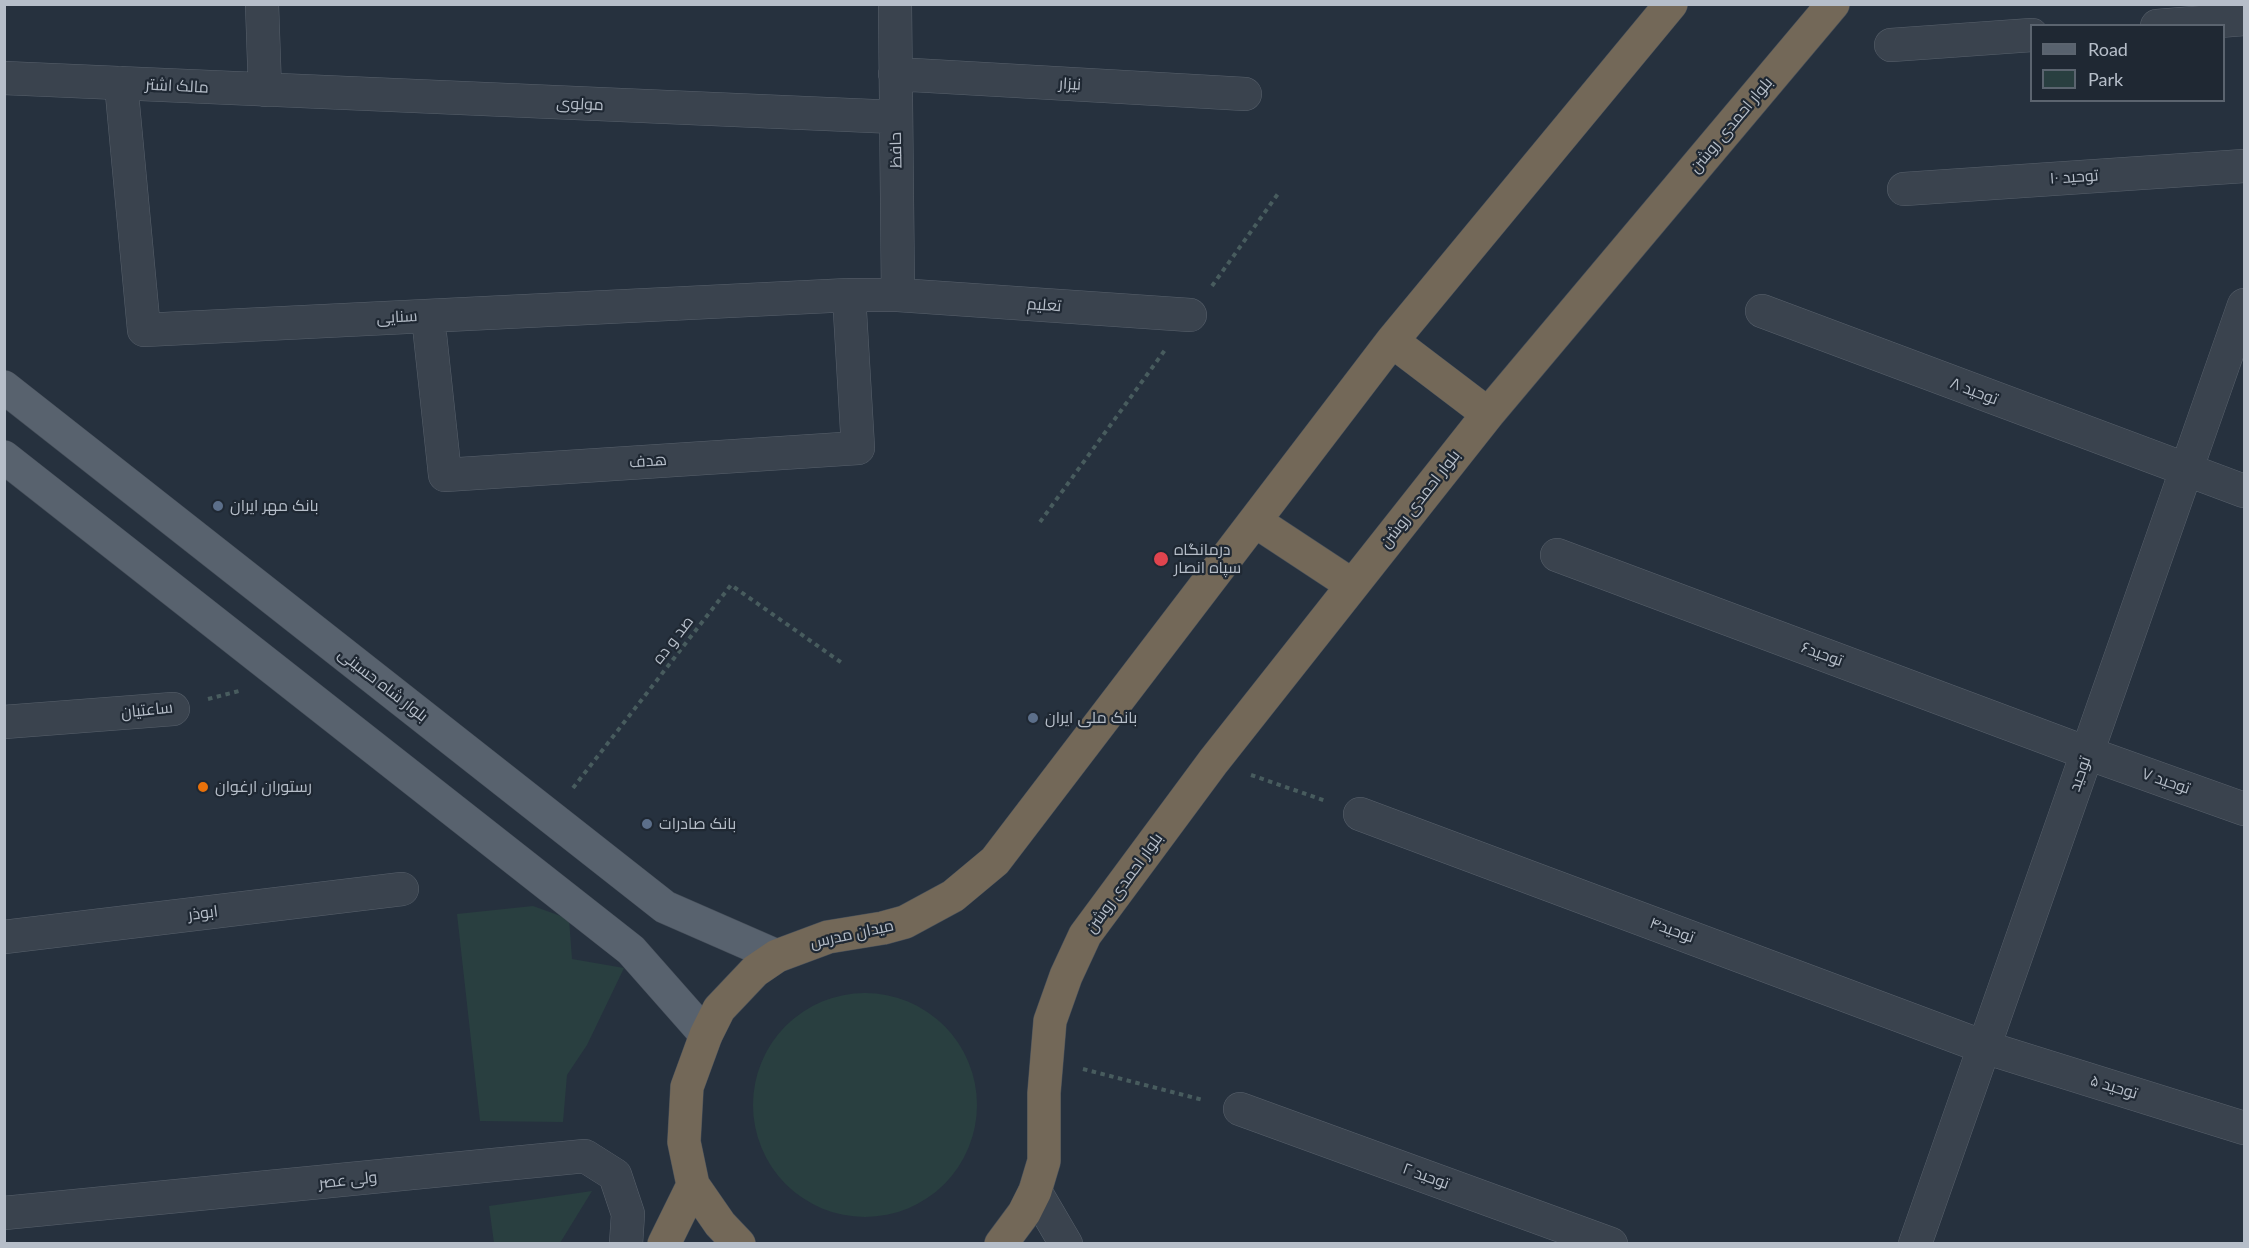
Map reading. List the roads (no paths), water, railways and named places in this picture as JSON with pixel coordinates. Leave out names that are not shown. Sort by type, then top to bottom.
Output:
[{"type":"highway","points":[[1352,585],[1255,521],[1392,341],[1671,4]]},
{"type":"highway","name":"بلوار احمدی روشن","points":[[1035,1191],[1044,1161],[1044,1093],[1050,1021],[1066,976],[1085,935],[1213,762],[1488,414],[1833,4]]},
{"type":"highway","points":[[1392,341],[1488,414]]},
{"type":"highway","name":"میدان مدرس","points":[[739,1244],[720,1224],[693,1185],[684,1142],[687,1087],[706,1035],[719,1009],[755,970],[777,956],[828,937],[905,922],[953,896],[995,861],[1255,521]]},
{"type":"highway","points":[[664,1244],[693,1185]]},
{"type":"highway","points":[[1001,1244],[1024,1213],[1035,1191]]},
{"type":"main road","name":"بلوار شاه حسینی","points":[[4,387],[665,907],[777,956]]},
{"type":"main road","points":[[4,457],[19,481],[286,678],[631,950],[706,1035]]},
{"type":"street","points":[[262,4],[265,90]]},
{"type":"street","name":"حافظ","points":[[895,4],[898,295]]},
{"type":"street","points":[[2182,24],[2244,19]]},
{"type":"street","points":[[1891,45],[2030,35]]},
{"type":"street","name":"نیزار","points":[[895,74],[1245,94]]},
{"type":"street","name":"مالک اشتر","points":[[4,78],[265,90]]},
{"type":"street","name":"سنایی","points":[[121,83],[144,330],[849,295],[898,295]]},
{"type":"street","name":"مولوی","points":[[265,90],[896,117]]},
{"type":"street","name":"توحید ۱۰","points":[[1904,189],[2244,166]]},
{"type":"street","name":"هدف","points":[[428,316],[446,475],[858,448],[849,295]]},
{"type":"street","name":"تعلیم","points":[[898,295],[1190,315]]},
{"type":"street","name":"توحید","points":[[1915,1244],[2244,304]]},
{"type":"street","name":"توحید ۸","points":[[1762,311],[2244,491]]},
{"type":"street","name":"توحید۶","points":[[1557,555],[2087,753]]},
{"type":"street","name":"ساعتیان","points":[[4,722],[173,709]]},
{"type":"street","name":"توحید ۷","points":[[2087,753],[2244,809]]},
{"type":"street","name":"توحید۴","points":[[1360,814],[1984,1047]]},
{"type":"street","name":"ابوذر","points":[[4,937],[402,889]]},
{"type":"street","name":"توحید ۵","points":[[1984,1047],[2244,1128]]},
{"type":"street","name":"توحید ۲","points":[[1240,1109],[1611,1244]]},
{"type":"street","name":"ولی عصر","points":[[4,1213],[585,1156],[615,1175],[628,1214],[627,1244]]},
{"type":"street","points":[[1035,1191],[1066,1244]]},
{"type":"place","name":"بانک مهر ایران","points":[[218,506]]},
{"type":"place","name":"درمانگاه سپاه انصار","points":[[1161,559]]},
{"type":"place","name":"بانک ملی ایران","points":[[1033,718]]},
{"type":"place","name":"رستوران ارغوان","points":[[203,787]]},
{"type":"place","name":"بانک صادرات","points":[[647,824]]}]
